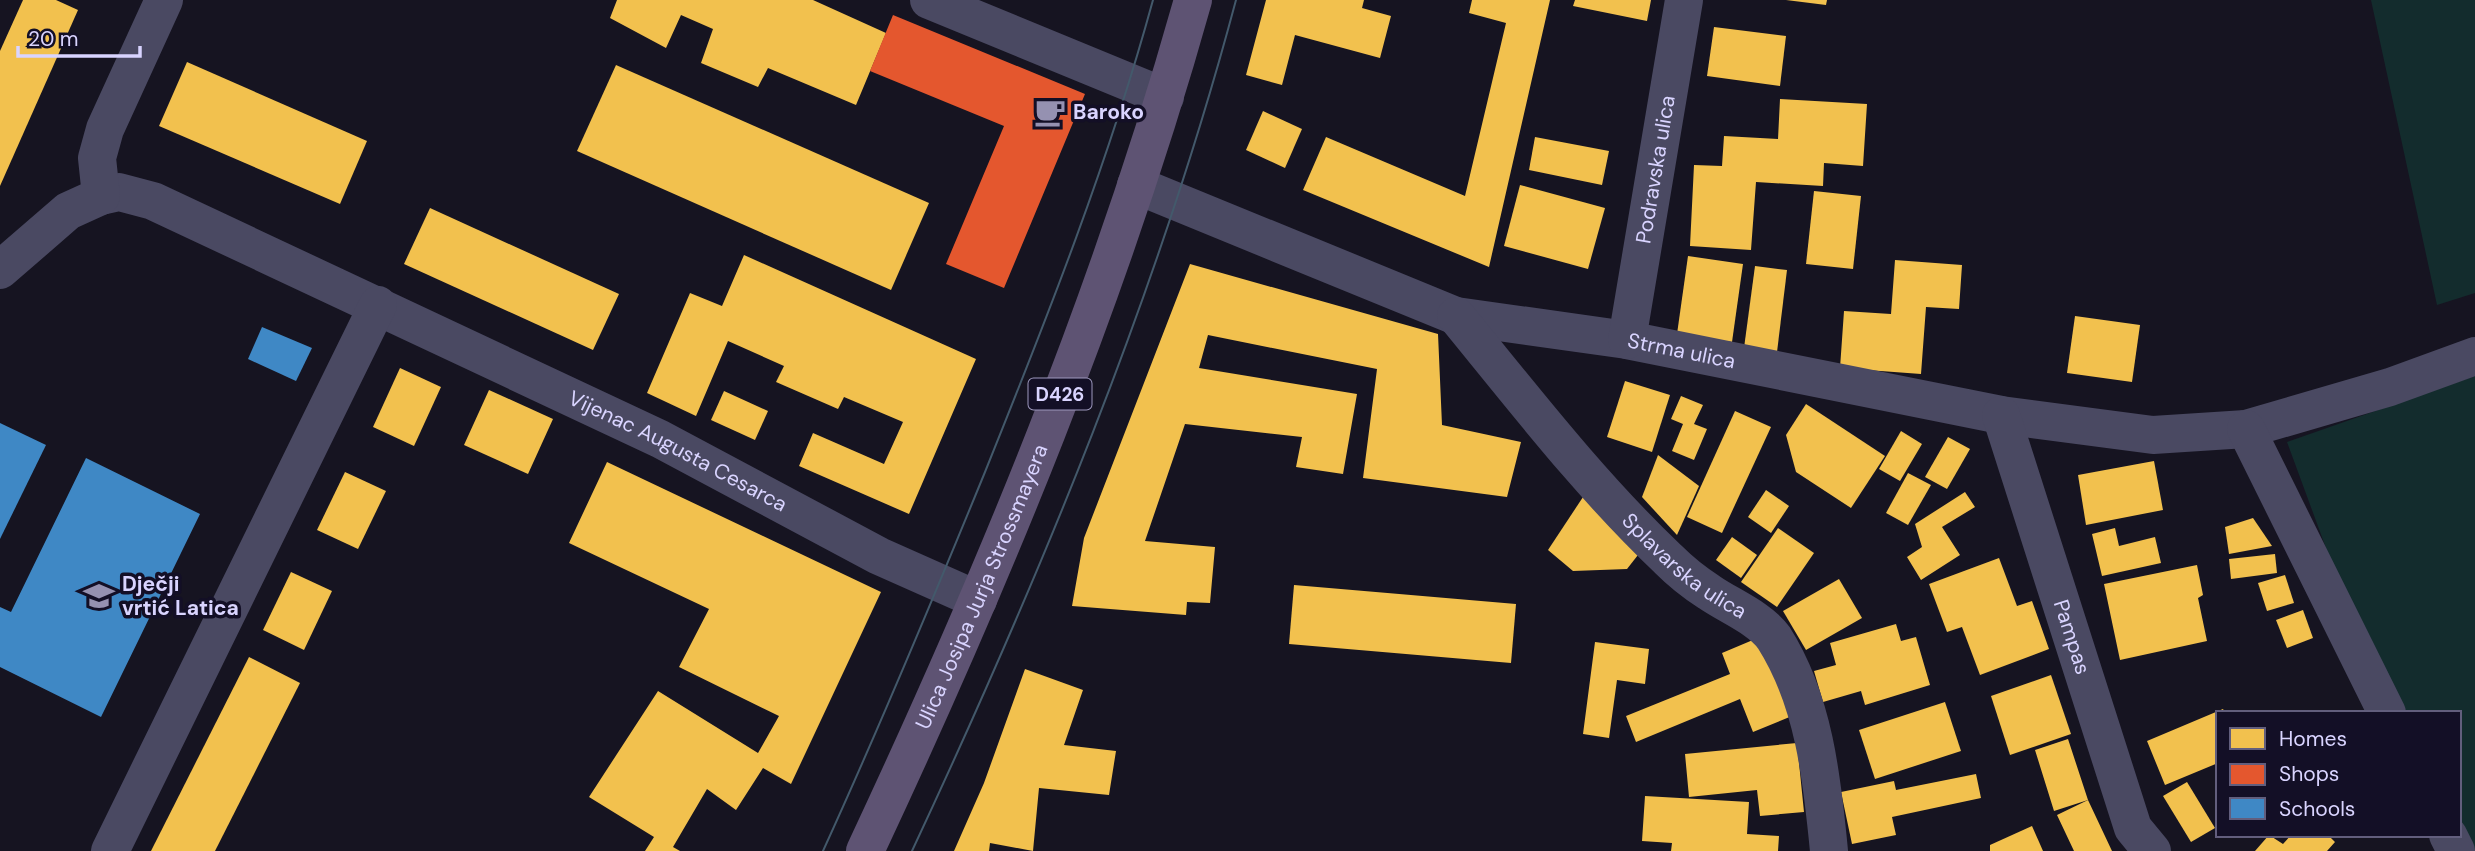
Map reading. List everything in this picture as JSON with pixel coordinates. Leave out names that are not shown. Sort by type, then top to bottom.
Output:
[{"type":"main road","name":"Ulica Josipa Jurja Strossmayera","points":[[865,851],[978,600],[1046,434],[1136,185],[1193,0]]},
{"type":"street","points":[[101,196],[97,158],[105,129],[164,0]]},
{"type":"street","points":[[929,0],[1165,97]]},
{"type":"street","name":"Podravska ulica","points":[[1627,340],[1685,0]]},
{"type":"street","name":"Strma ulica","points":[[1136,185],[1456,316],[1627,340],[2001,415],[2152,435],[2246,429],[2390,387],[2475,356]]},
{"type":"street","name":"Vijenac Augusta Cesarca","points":[[0,270],[68,211],[101,196],[119,192],[153,201],[660,439],[879,556],[978,600]]},
{"type":"street","points":[[110,851],[378,305]]},
{"type":"street","name":"Splavarska ulica","points":[[1456,316],[1605,495],[1670,561],[1707,591],[1772,635],[1793,671],[1805,706],[1823,783],[1829,851]]},
{"type":"street","name":"Pampas","points":[[2001,415],[2133,828],[2152,851]]},
{"type":"street","points":[[2246,429],[2386,711]]},
{"type":"green space","points":[[2371,0],[2475,0],[2475,293],[2437,305]]},
{"type":"green space","points":[[2475,376],[2475,851],[2470,851],[2461,834],[2461,711],[2399,711],[2333,567],[2287,442]]},
{"type":"building: Homes","points":[[23,0],[56,0],[78,10],[0,186],[0,51]]},
{"type":"building: Homes","points":[[617,0],[813,0],[886,33],[856,105],[768,68],[758,87],[701,63],[713,29],[681,15],[666,48],[610,18]]},
{"type":"building: Homes","points":[[1266,0],[1364,0],[1362,8],[1391,16],[1380,58],[1295,35],[1282,85],[1246,75]]},
{"type":"building: Homes","points":[[1472,0],[1550,0],[1489,267],[1303,190],[1326,137],[1465,196],[1506,23],[1469,13]]},
{"type":"building: Homes","points":[[1575,0],[1651,0],[1647,21],[1573,6]]},
{"type":"building: Homes","points":[[1786,0],[1827,0],[1826,5]]},
{"type":"building: Homes","points":[[1714,27],[1786,36],[1780,86],[1707,76]]},
{"type":"building: Homes","points":[[187,62],[367,141],[340,204],[159,126]]},
{"type":"building: Homes","points":[[616,65],[929,203],[891,290],[577,151]]},
{"type":"building: Homes","points":[[1780,99],[1867,104],[1863,166],[1824,163],[1823,186],[1756,182],[1751,250],[1690,246],[1694,165],[1722,166],[1724,136],[1778,139]]},
{"type":"building: Homes","points":[[1263,111],[1302,129],[1285,168],[1246,150]]},
{"type":"building: Homes","points":[[1535,137],[1609,151],[1602,185],[1529,170]]},
{"type":"building: Homes","points":[[1520,185],[1605,208],[1588,269],[1504,246]]},
{"type":"building: Homes","points":[[1814,191],[1861,196],[1853,269],[1806,264]]},
{"type":"building: Homes","points":[[430,208],[619,294],[593,350],[404,264]]},
{"type":"building: Homes","points":[[744,255],[976,359],[909,514],[799,466],[813,433],[884,464],[903,422],[844,397],[838,409],[776,382],[784,366],[728,341],[696,416],[647,393],[690,293],[722,306]]},
{"type":"building: Homes","points":[[1688,256],[1743,264],[1732,342],[1677,334]]},
{"type":"building: Homes","points":[[1895,260],[1962,265],[1959,309],[1926,307],[1921,374],[1840,368],[1844,311],[1891,314]]},
{"type":"building: Homes","points":[[1190,264],[1438,334],[1442,425],[1521,442],[1507,497],[1363,478],[1377,369],[1208,335],[1199,368],[1357,394],[1343,474],[1296,467],[1302,437],[1185,424],[1145,541],[1215,547],[1210,603],[1187,602],[1186,615],[1072,606],[1084,538]]},
{"type":"building: Homes","points":[[1755,266],[1787,270],[1777,352],[1744,348]]},
{"type":"building: Homes","points":[[2075,316],[2140,325],[2132,382],[2067,373]]},
{"type":"building: Homes","points":[[400,368],[441,387],[414,446],[373,427]]},
{"type":"building: Homes","points":[[1625,381],[1670,395],[1652,452],[1607,437]]},
{"type":"building: Homes","points":[[489,390],[553,419],[528,474],[464,445]]},
{"type":"building: Homes","points":[[724,391],[768,411],[755,440],[711,420]]},
{"type":"building: Homes","points":[[1681,396],[1703,405],[1694,424],[1707,429],[1694,460],[1672,451],[1683,424],[1671,419]]},
{"type":"building: Homes","points":[[1806,404],[1885,456],[1851,508],[1796,472],[1786,435]]},
{"type":"building: Homes","points":[[1735,411],[1771,427],[1722,533],[1687,517]]},
{"type":"building: Homes","points":[[1901,431],[1922,444],[1900,481],[1879,469]]},
{"type":"building: Homes","points":[[1948,437],[1970,449],[1947,489],[1925,477]]},
{"type":"building: Homes","points":[[1658,455],[1699,486],[1677,535],[1642,497]]},
{"type":"building: Homes","points":[[2154,461],[2163,510],[2086,525],[2078,475]]},
{"type":"building: Homes","points":[[607,462],[881,592],[791,784],[763,768],[736,810],[707,789],[673,847],[680,851],[645,851],[654,837],[589,797],[658,691],[758,753],[779,716],[679,667],[709,609],[569,543]]},
{"type":"building: Homes","points":[[345,472],[386,491],[358,549],[317,530]]},
{"type":"building: Homes","points":[[1908,473],[1931,485],[1908,525],[1886,513]]},
{"type":"building: Homes","points":[[1766,490],[1789,506],[1771,533],[1748,517]]},
{"type":"building: Homes","points":[[1965,492],[1975,507],[1942,527],[1960,555],[1921,580],[1907,557],[1922,547],[1915,524]]},
{"type":"building: Homes","points":[[1585,494],[1645,546],[1627,569],[1573,571],[1548,550]]},
{"type":"building: Homes","points":[[2253,518],[2272,546],[2229,554],[2225,527]]},
{"type":"building: Homes","points":[[1778,528],[1814,553],[1777,607],[1741,582]]},
{"type":"building: Homes","points":[[2115,528],[2119,546],[2155,537],[2161,563],[2102,576],[2092,534]]},
{"type":"building: Homes","points":[[1732,537],[1757,555],[1741,578],[1716,560]]},
{"type":"building: Homes","points":[[2275,554],[2277,573],[2231,579],[2229,559]]},
{"type":"building: Homes","points":[[1999,558],[2017,606],[2032,601],[2049,649],[1980,675],[1962,627],[1947,632],[1929,584]]},
{"type":"building: Homes","points":[[2197,565],[2203,595],[2198,598],[2207,641],[2120,660],[2104,584]]},
{"type":"building: Homes","points":[[291,572],[332,591],[304,650],[263,630]]},
{"type":"building: Homes","points":[[2285,575],[2294,603],[2267,611],[2258,583]]},
{"type":"building: Homes","points":[[1839,579],[1862,618],[1806,650],[1783,611]]},
{"type":"building: Homes","points":[[1294,585],[1516,604],[1511,663],[1289,644]]},
{"type":"building: Homes","points":[[2303,610],[2313,638],[2287,648],[2276,620]]},
{"type":"building: Homes","points":[[1896,624],[1901,641],[1916,637],[1930,685],[1865,705],[1861,691],[1823,702],[1814,671],[1836,665],[1830,643]]},
{"type":"building: Homes","points":[[1760,637],[1792,716],[1753,732],[1740,699],[1636,742],[1626,716],[1730,674],[1722,653]]},
{"type":"building: Homes","points":[[1595,642],[1649,649],[1645,684],[1617,680],[1609,738],[1583,734]]},
{"type":"building: Homes","points":[[249,657],[300,683],[215,851],[151,851]]},
{"type":"building: Homes","points":[[1025,669],[1083,690],[1064,745],[1116,751],[1109,795],[1039,788],[1033,851],[990,843],[989,851],[954,851],[984,783]]},
{"type":"building: Homes","points":[[2051,675],[2071,734],[2010,755],[1991,696]]},
{"type":"building: Homes","points":[[1945,702],[1961,751],[1875,779],[1859,730]]},
{"type":"building: Homes","points":[[2216,712],[2216,764],[2165,785],[2147,741]]},
{"type":"building: Homes","points":[[2068,739],[2088,800],[2054,811],[2035,750]]},
{"type":"building: Homes","points":[[1797,743],[1804,812],[1760,816],[1757,790],[1689,797],[1685,754]]},
{"type":"building: Homes","points":[[1976,774],[1981,798],[1892,817],[1896,835],[1852,844],[1841,792],[1894,781],[1896,790]]},
{"type":"building: Homes","points":[[2187,782],[2215,828],[2191,842],[2163,796]]},
{"type":"building: Homes","points":[[1645,796],[1749,802],[1747,834],[1779,836],[1778,851],[1671,851],[1672,843],[1642,841]]},
{"type":"building: Homes","points":[[2088,800],[2112,851],[2074,851],[2057,815]]},
{"type":"building: Homes","points":[[2032,826],[2043,851],[1990,851],[1990,845]]},
{"type":"building: Homes","points":[[2267,837],[2283,844],[2289,837],[2330,837],[2335,842],[2327,851],[2255,851]]},
{"type":"building: Shops","points":[[893,15],[1085,94],[1004,288],[946,264],[1004,126],[870,71]]},
{"type":"building: Schools","points":[[262,327],[312,348],[296,381],[248,359]]},
{"type":"building: Schools","points":[[0,423],[46,445],[0,539]]},
{"type":"building: Schools","points":[[86,458],[200,514],[101,717],[0,667],[0,607],[11,612]]},
{"type":"tram line","points":[[823,851],[926,615],[1031,356],[1097,179],[1153,0]]},
{"type":"tram line","points":[[912,851],[1006,644],[1093,433],[1170,218],[1236,0]]},
{"type":"place","name":"Baroko","points":[[1050,112]]},
{"type":"place","name":"Dječji vrtić Latica","points":[[99,596]]}]
